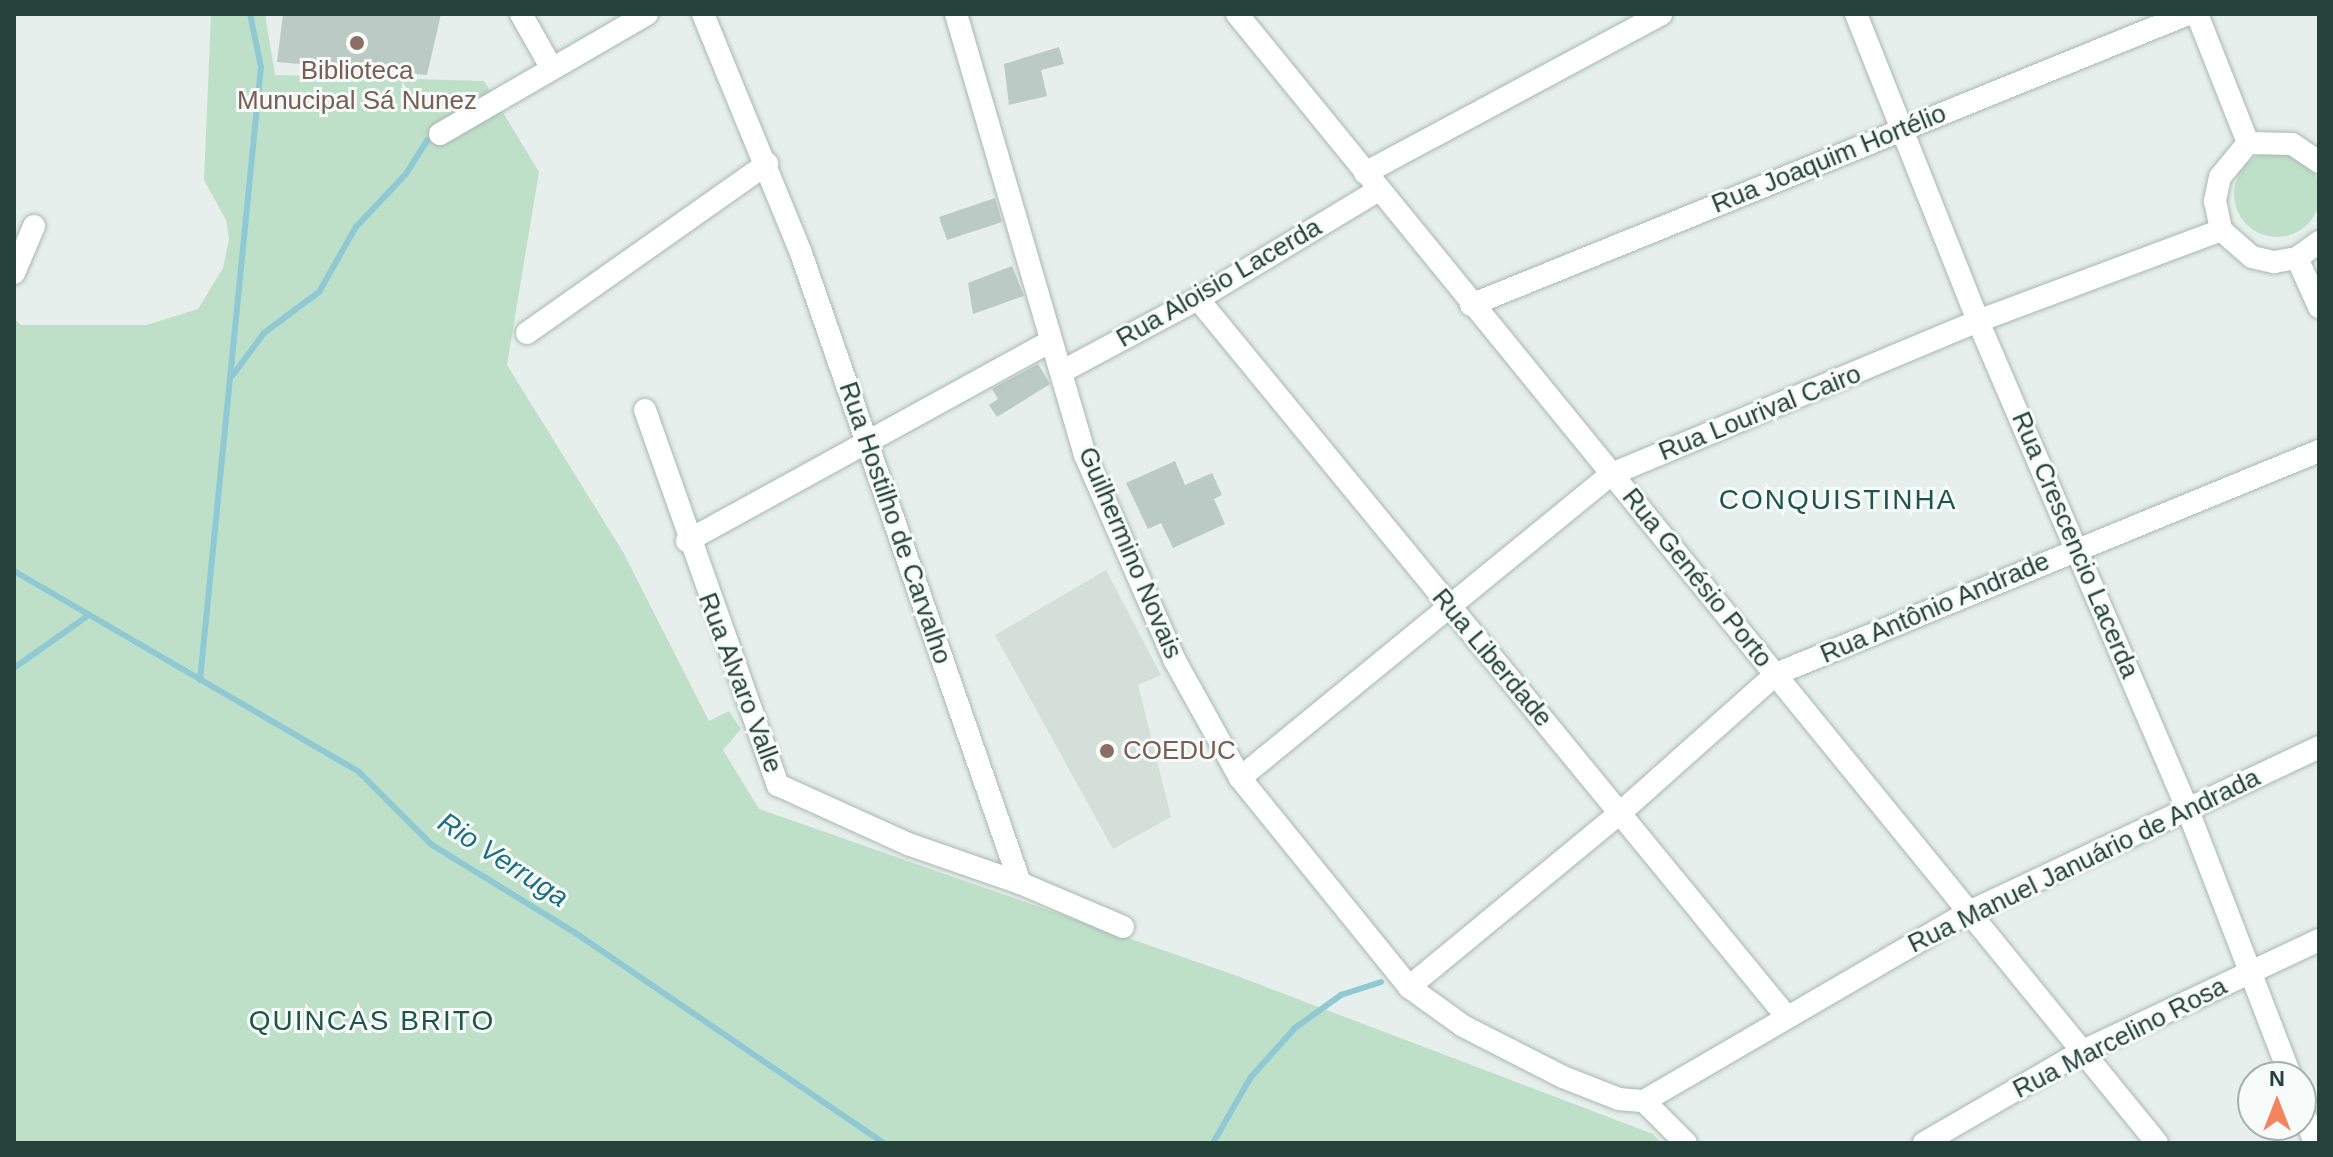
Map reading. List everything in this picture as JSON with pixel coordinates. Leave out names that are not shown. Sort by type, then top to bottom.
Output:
[{"type":"street","points":[[521,14],[551,67]]},
{"type":"street","points":[[440,134],[647,14]]},
{"type":"street","name":"Rua Hostilho de Carvalho","points":[[703,14],[767,164],[867,439],[1020,883]]},
{"type":"street","name":"Guilhermino Novais","points":[[956,14],[1051,341],[1113,528],[1175,661],[1240,778],[1409,987],[1463,1026],[1563,1077],[1619,1099],[1644,1101]]},
{"type":"street","name":"Rua Genésio Porto","points":[[1237,14],[1471,305],[2157,1143]]},
{"type":"street","name":"Rua Aloisio Lacerda","points":[[1061,372],[1198,299],[1371,182],[1661,14]]},
{"type":"street","name":"Rua Crescencio Lacerda","points":[[1856,14],[1978,321],[2187,808],[2285,1061]]},
{"type":"street","name":"Rua Joaquim Hortélio","points":[[1471,305],[2188,14]]},
{"type":"street","points":[[2197,14],[2248,143]]},
{"type":"street","points":[[2248,143],[2292,144],[2319,162]]},
{"type":"street","points":[[2248,143],[2220,177],[2215,201],[2221,230],[2252,257],[2274,262],[2297,258],[2319,242]]},
{"type":"street","points":[[527,333],[767,164]]},
{"type":"street","points":[[14,273],[34,226]]},
{"type":"street","name":"Rua Lourival Cairo","points":[[1240,778],[1612,474],[1978,321],[2221,230]]},
{"type":"street","points":[[2297,258],[2319,307]]},
{"type":"street","name":"Rua Liberdade","points":[[1198,299],[1787,1017]]},
{"type":"street","points":[[687,541],[867,439],[1051,341]]},
{"type":"street","name":"Rua Alvaro Valle","points":[[645,410],[687,541],[778,785],[908,844],[1020,883],[1123,927]]},
{"type":"street","name":"Rua Antônio Andrade","points":[[1409,987],[1620,813],[1776,674],[2319,451]]},
{"type":"street","name":"Rua Manuel Januário de Andrada","points":[[1644,1101],[1969,912],[2319,747]]},
{"type":"street","name":"Rua Marcelino Rosa","points":[[1924,1143],[2083,1051],[2319,940]]},
{"type":"street","points":[[1644,1101],[1686,1143]]},
{"type":"shaded area","name":"COEDUC","points":[[1106,570],[1161,675],[1138,685],[1171,817],[1113,849],[995,635]]},
{"type":"green space","points":[[211,14],[265,14],[275,75],[484,81],[539,172],[507,365],[623,552],[709,721],[729,711],[741,729],[723,750],[759,809],[1240,977],[1653,1134],[1661,1143],[14,1143],[14,319],[21,325],[147,325],[198,309],[223,268],[229,239],[226,220],[204,180]]},
{"type":"green space","points":[[2277,151],[2301,158],[2313,170],[2320,194],[2313,218],[2301,230],[2277,237],[2253,230],[2241,218],[2234,194],[2241,170],[2253,158]]},
{"type":"building","name":"Biblioteca Munucipal Sá Nunez","points":[[283,14],[441,14],[427,75],[277,62]]},
{"type":"building","points":[[1059,47],[1064,64],[1041,70],[1047,96],[1009,105],[1004,64]]},
{"type":"building","points":[[995,198],[1002,222],[947,240],[939,217]]},
{"type":"building","points":[[1012,266],[1024,296],[973,314],[968,283]]},
{"type":"building","points":[[1038,364],[1050,384],[997,417],[989,405],[998,399],[992,389]]},
{"type":"building","points":[[1175,461],[1185,485],[1212,473],[1222,495],[1214,499],[1225,524],[1173,548],[1161,523],[1148,529],[1126,483]]},
{"type":"waterway","points":[[200,680],[261,67],[250,14]]},
{"type":"waterway","points":[[233,375],[264,333],[319,292],[356,227],[406,174],[427,140]]},
{"type":"waterway","name":"Rio Verruga","points":[[14,571],[359,772],[432,845],[577,934],[883,1143]]},
{"type":"waterway","points":[[14,668],[86,617]]},
{"type":"waterway","points":[[1213,1143],[1251,1077],[1295,1028],[1341,995],[1381,982]]},
{"type":"place","name":"Biblioteca Munucipal Sá Nunez","points":[[357,43]]},
{"type":"place","name":"COEDUC","points":[[1107,751]]},
{"type":"district","name":"CONQUISTINHA","points":[[1838,500]]},
{"type":"district","name":"QUINCAS BRITO","points":[[372,1021]]}]
